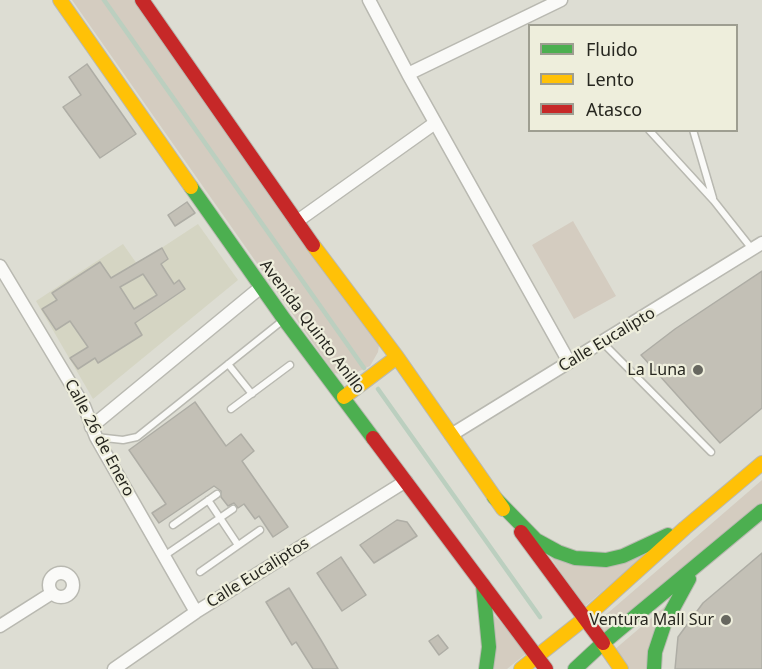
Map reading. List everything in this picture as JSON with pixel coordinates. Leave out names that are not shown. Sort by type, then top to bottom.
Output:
[{"type":"main road","name":"Avenida Quinto Anillo","points":[[60,0],[284,319],[546,669]]},
{"type":"main road","points":[[142,0],[296,222],[398,357],[495,497],[621,669]]},
{"type":"main road","points":[[344,397],[398,357]]},
{"type":"main road","points":[[521,669],[584,619],[762,463]]},
{"type":"main road","points":[[495,497],[536,540],[575,558],[606,560],[623,556],[686,528]]},
{"type":"main road","points":[[575,669],[762,511]]},
{"type":"main road","points":[[654,669],[655,652],[664,625],[676,599],[698,563]]},
{"type":"main road","points":[[483,585],[489,647],[486,669]]},
{"type":"street","points":[[369,0],[569,362]]},
{"type":"street","points":[[408,74],[556,1]]},
{"type":"street","points":[[296,222],[435,123]]},
{"type":"street","name":"Calle Eucalipto","points":[[451,435],[757,246]]},
{"type":"street","name":"Calle 26 de Enero","points":[[0,266],[84,406],[93,432],[196,612]]},
{"type":"street","points":[[93,432],[261,287]]},
{"type":"street","name":"Calle Eucaliptos","points":[[114,669],[196,612],[406,481]]},
{"type":"street","points":[[0,626],[52,593]]},
{"type":"lane","points":[[651,132],[757,246]]},
{"type":"lane","points":[[694,132],[714,201]]},
{"type":"lane","points":[[93,432],[123,440],[136,437],[284,319]]},
{"type":"lane","points":[[602,342],[711,452]]},
{"type":"lane","points":[[228,364],[252,394]]},
{"type":"lane","points":[[231,409],[290,365]]},
{"type":"lane","points":[[173,525],[217,494]]},
{"type":"lane","points":[[208,500],[238,544]]},
{"type":"lane","points":[[163,556],[233,509]]},
{"type":"lane","points":[[200,572],[260,530]]},
{"type":"shaded area","points":[[72,0],[135,0],[379,345],[378,352],[370,366],[347,375],[334,373]]},
{"type":"shaded area","points":[[573,221],[616,296],[574,319],[532,245]]},
{"type":"shaded area","points":[[198,224],[238,280],[93,399],[36,301],[123,244],[137,264]]},
{"type":"shaded area","points":[[762,480],[762,504],[601,635],[594,625]]},
{"type":"shaded area","points":[[547,551],[647,553],[583,608]]},
{"type":"shaded area","points":[[669,603],[649,669],[629,669],[614,650]]},
{"type":"shaded area","points":[[494,615],[528,652],[507,669],[491,669]]},
{"type":"building","points":[[87,64],[136,134],[100,158],[63,107],[81,95],[69,77]]},
{"type":"building","points":[[187,202],[195,213],[175,226],[168,215]]},
{"type":"building","points":[[162,248],[168,259],[161,264],[174,284],[179,280],[185,289],[135,323],[142,335],[98,363],[95,358],[78,369],[70,358],[88,347],[70,321],[56,330],[42,309],[57,300],[52,293],[100,262],[111,278]],"holes":[[[143,274],[157,295],[134,309],[120,287]]]},
{"type":"building","points":[[762,271],[762,408],[720,443],[641,355],[675,329]]},
{"type":"building","points":[[195,402],[226,446],[241,434],[254,451],[242,461],[288,527],[273,537],[259,516],[255,519],[244,504],[238,508],[234,503],[228,506],[221,497],[221,491],[214,486],[159,523],[152,513],[166,504],[129,450]]},
{"type":"building","points":[[397,520],[407,522],[417,536],[374,563],[360,545]]},
{"type":"building","name":"Ventura Mall Sur","points":[[762,553],[762,669],[675,669],[678,637],[703,603]]},
{"type":"building","points":[[341,557],[366,595],[342,611],[317,573]]},
{"type":"building","points":[[289,588],[338,669],[313,669],[296,642],[292,645],[266,602]]},
{"type":"building","points":[[438,635],[448,648],[439,655],[429,641]]},
{"type":"waterway","points":[[104,0],[364,368]]},
{"type":"waterway","points":[[378,389],[540,617]]},
{"type":"traffic: fast","points":[[191,187],[284,319],[373,438]]},
{"type":"traffic: fast","points":[[494,497],[536,540],[575,558],[606,560],[623,556],[668,535]]},
{"type":"traffic: fast","points":[[575,669],[762,511]]},
{"type":"traffic: fast","points":[[654,669],[655,652],[664,625],[689,579]]},
{"type":"traffic: fast","points":[[483,585],[489,647],[486,669]]},
{"type":"traffic: slow","points":[[60,0],[191,187]]},
{"type":"traffic: slow","points":[[313,245],[397,357],[503,509]]},
{"type":"traffic: slow","points":[[344,397],[397,357]]},
{"type":"traffic: slow","points":[[521,669],[584,619],[685,528],[762,463]]},
{"type":"traffic: slow","points":[[603,643],[621,669]]},
{"type":"traffic: jam","points":[[142,0],[313,245]]},
{"type":"traffic: jam","points":[[373,438],[546,669]]},
{"type":"traffic: jam","points":[[521,532],[603,643]]},
{"type":"place","name":"La Luna","points":[[698,370]]},
{"type":"place","name":"Ventura Mall Sur","points":[[726,620]]}]
